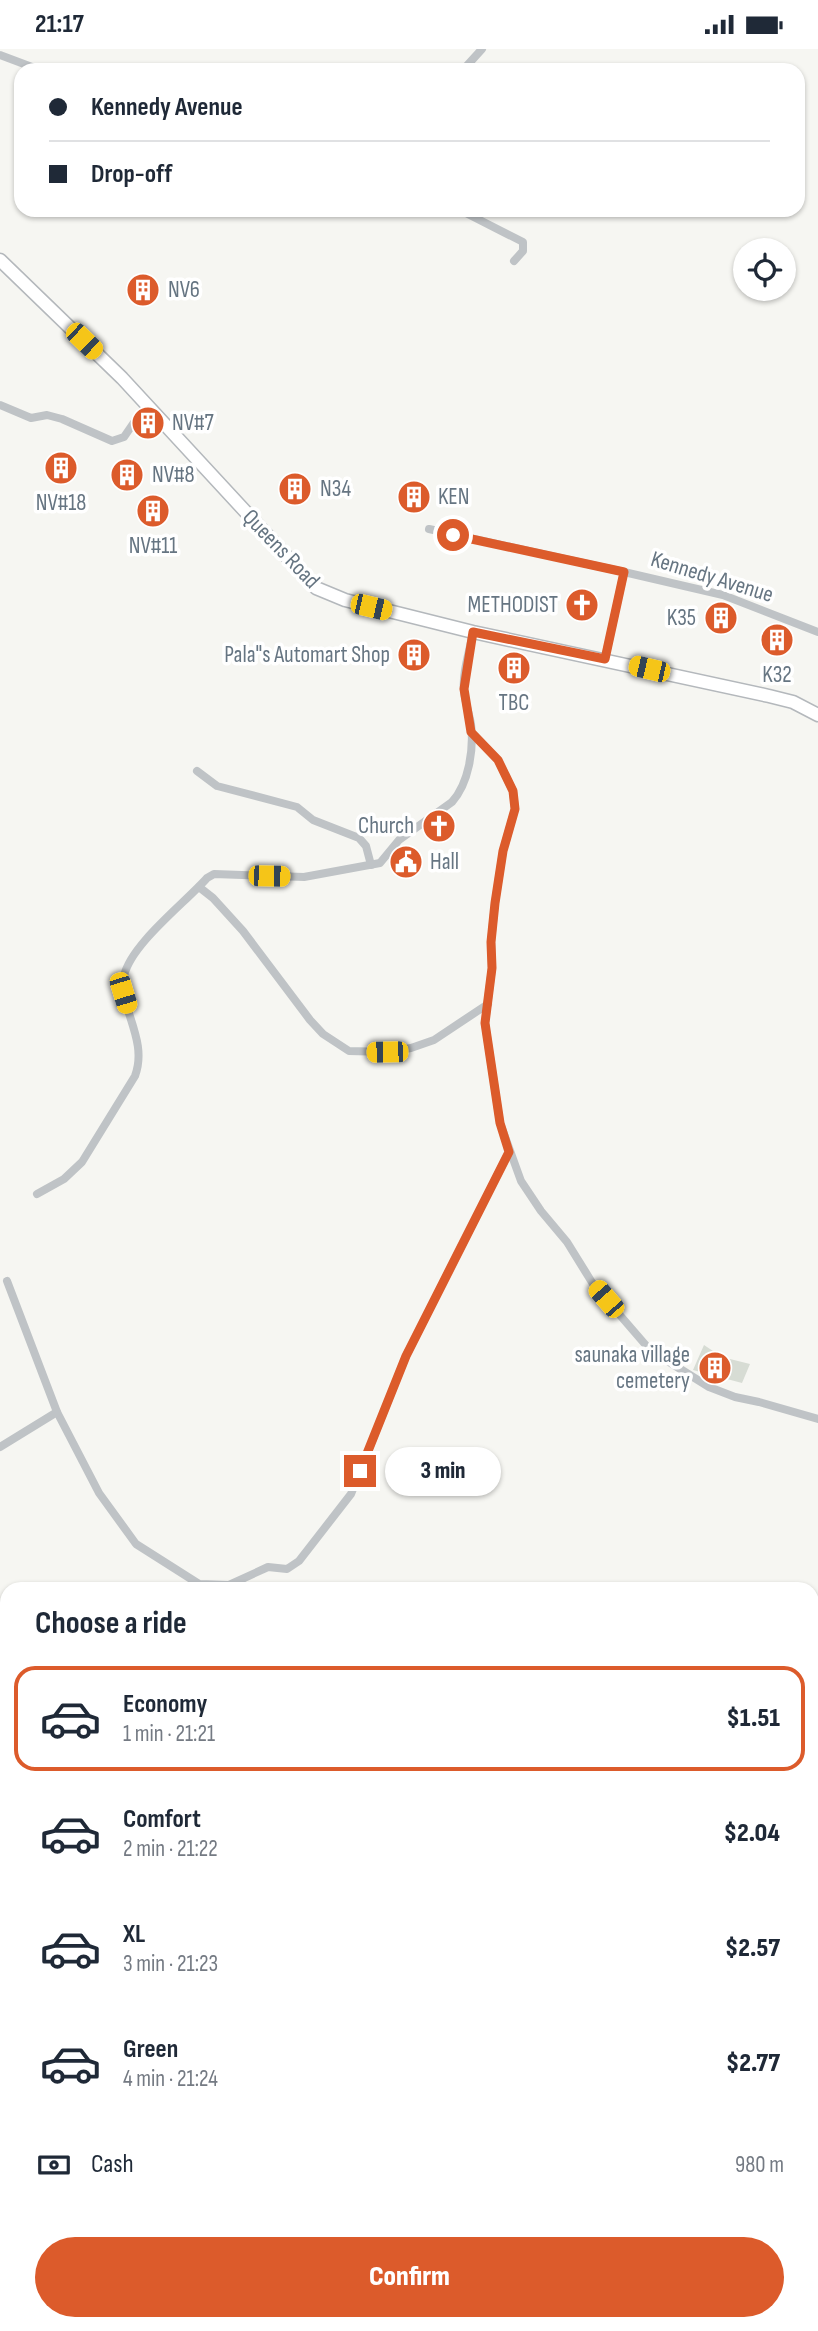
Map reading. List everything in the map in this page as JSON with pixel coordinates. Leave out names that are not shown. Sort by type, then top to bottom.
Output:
[{"type":"main road","name":"Queens Road","points":[[3,264],[122,378],[316,589],[345,600],[473,632],[793,702],[818,715]]},
{"type":"street","points":[[469,63],[482,49]]},
{"type":"street","points":[[0,55],[21,63]]},
{"type":"street","points":[[474,217],[523,242],[523,251],[514,261]]},
{"type":"street","points":[[0,405],[31,418],[47,415],[62,419],[112,441],[124,436],[146,405]]},
{"type":"street","name":"Kennedy Avenue","points":[[429,529],[723,595],[818,632]]},
{"type":"street","points":[[605,659],[624,572]]},
{"type":"street","points":[[37,1194],[64,1179],[82,1162],[135,1076],[139,1049],[123,993],[126,969],[137,950],[199,887],[214,874],[304,877],[380,863],[399,839],[460,794],[467,773],[471,732],[464,689],[473,632]]},
{"type":"street","points":[[471,732],[498,760],[513,791],[515,809],[503,851],[495,903],[491,942],[492,968],[485,1023],[500,1123],[521,1181],[567,1242],[593,1285],[650,1350],[709,1387],[735,1397],[818,1419]]},
{"type":"street","points":[[197,771],[217,786],[297,807],[313,820],[359,838],[366,846],[371,866]]},
{"type":"street","points":[[199,887],[213,898],[243,931],[310,1020],[323,1034],[349,1051],[387,1052],[411,1048],[434,1040],[488,1004]]},
{"type":"street","points":[[237,1582],[268,1567],[287,1569],[299,1561],[351,1495],[406,1356],[509,1152]]},
{"type":"street","points":[[6,1281],[57,1412],[99,1493],[136,1544],[196,1582]]},
{"type":"street","points":[[0,1447],[57,1412]]},
{"type":"shaded area","name":"saunaka village cemetery","points":[[704,1345],[722,1357],[750,1364],[742,1383],[693,1370]]},
{"type":"place","name":"NV6","points":[[143,290]]},
{"type":"place","name":"NV#7","points":[[148,423]]},
{"type":"place","name":"NV#18","points":[[61,468]]},
{"type":"place","name":"NV#8","points":[[127,475]]},
{"type":"place","name":"N34","points":[[295,489]]},
{"type":"place","name":"KEN","points":[[414,497]]},
{"type":"place","name":"NV#11","points":[[153,511]]},
{"type":"place","name":"METHODIST","points":[[582,605]]},
{"type":"place","name":"K35","points":[[721,618]]},
{"type":"place","name":"K32","points":[[777,640]]},
{"type":"place","name":"Pala\"s Automart Shop","points":[[414,655]]},
{"type":"place","name":"TBC","points":[[514,668]]},
{"type":"place","name":"Church","points":[[439,826]]},
{"type":"place","name":"Hall","points":[[406,862]]},
{"type":"place","name":"saunaka village cemetery","points":[[715,1368]]},
{"type":"route","points":[[360,1471],[406,1356],[509,1152],[500,1123],[485,1023],[492,968],[491,942],[495,903],[503,851],[515,809],[513,791],[498,760],[471,732],[464,689],[473,632],[605,659],[624,572],[453,535]]}]
